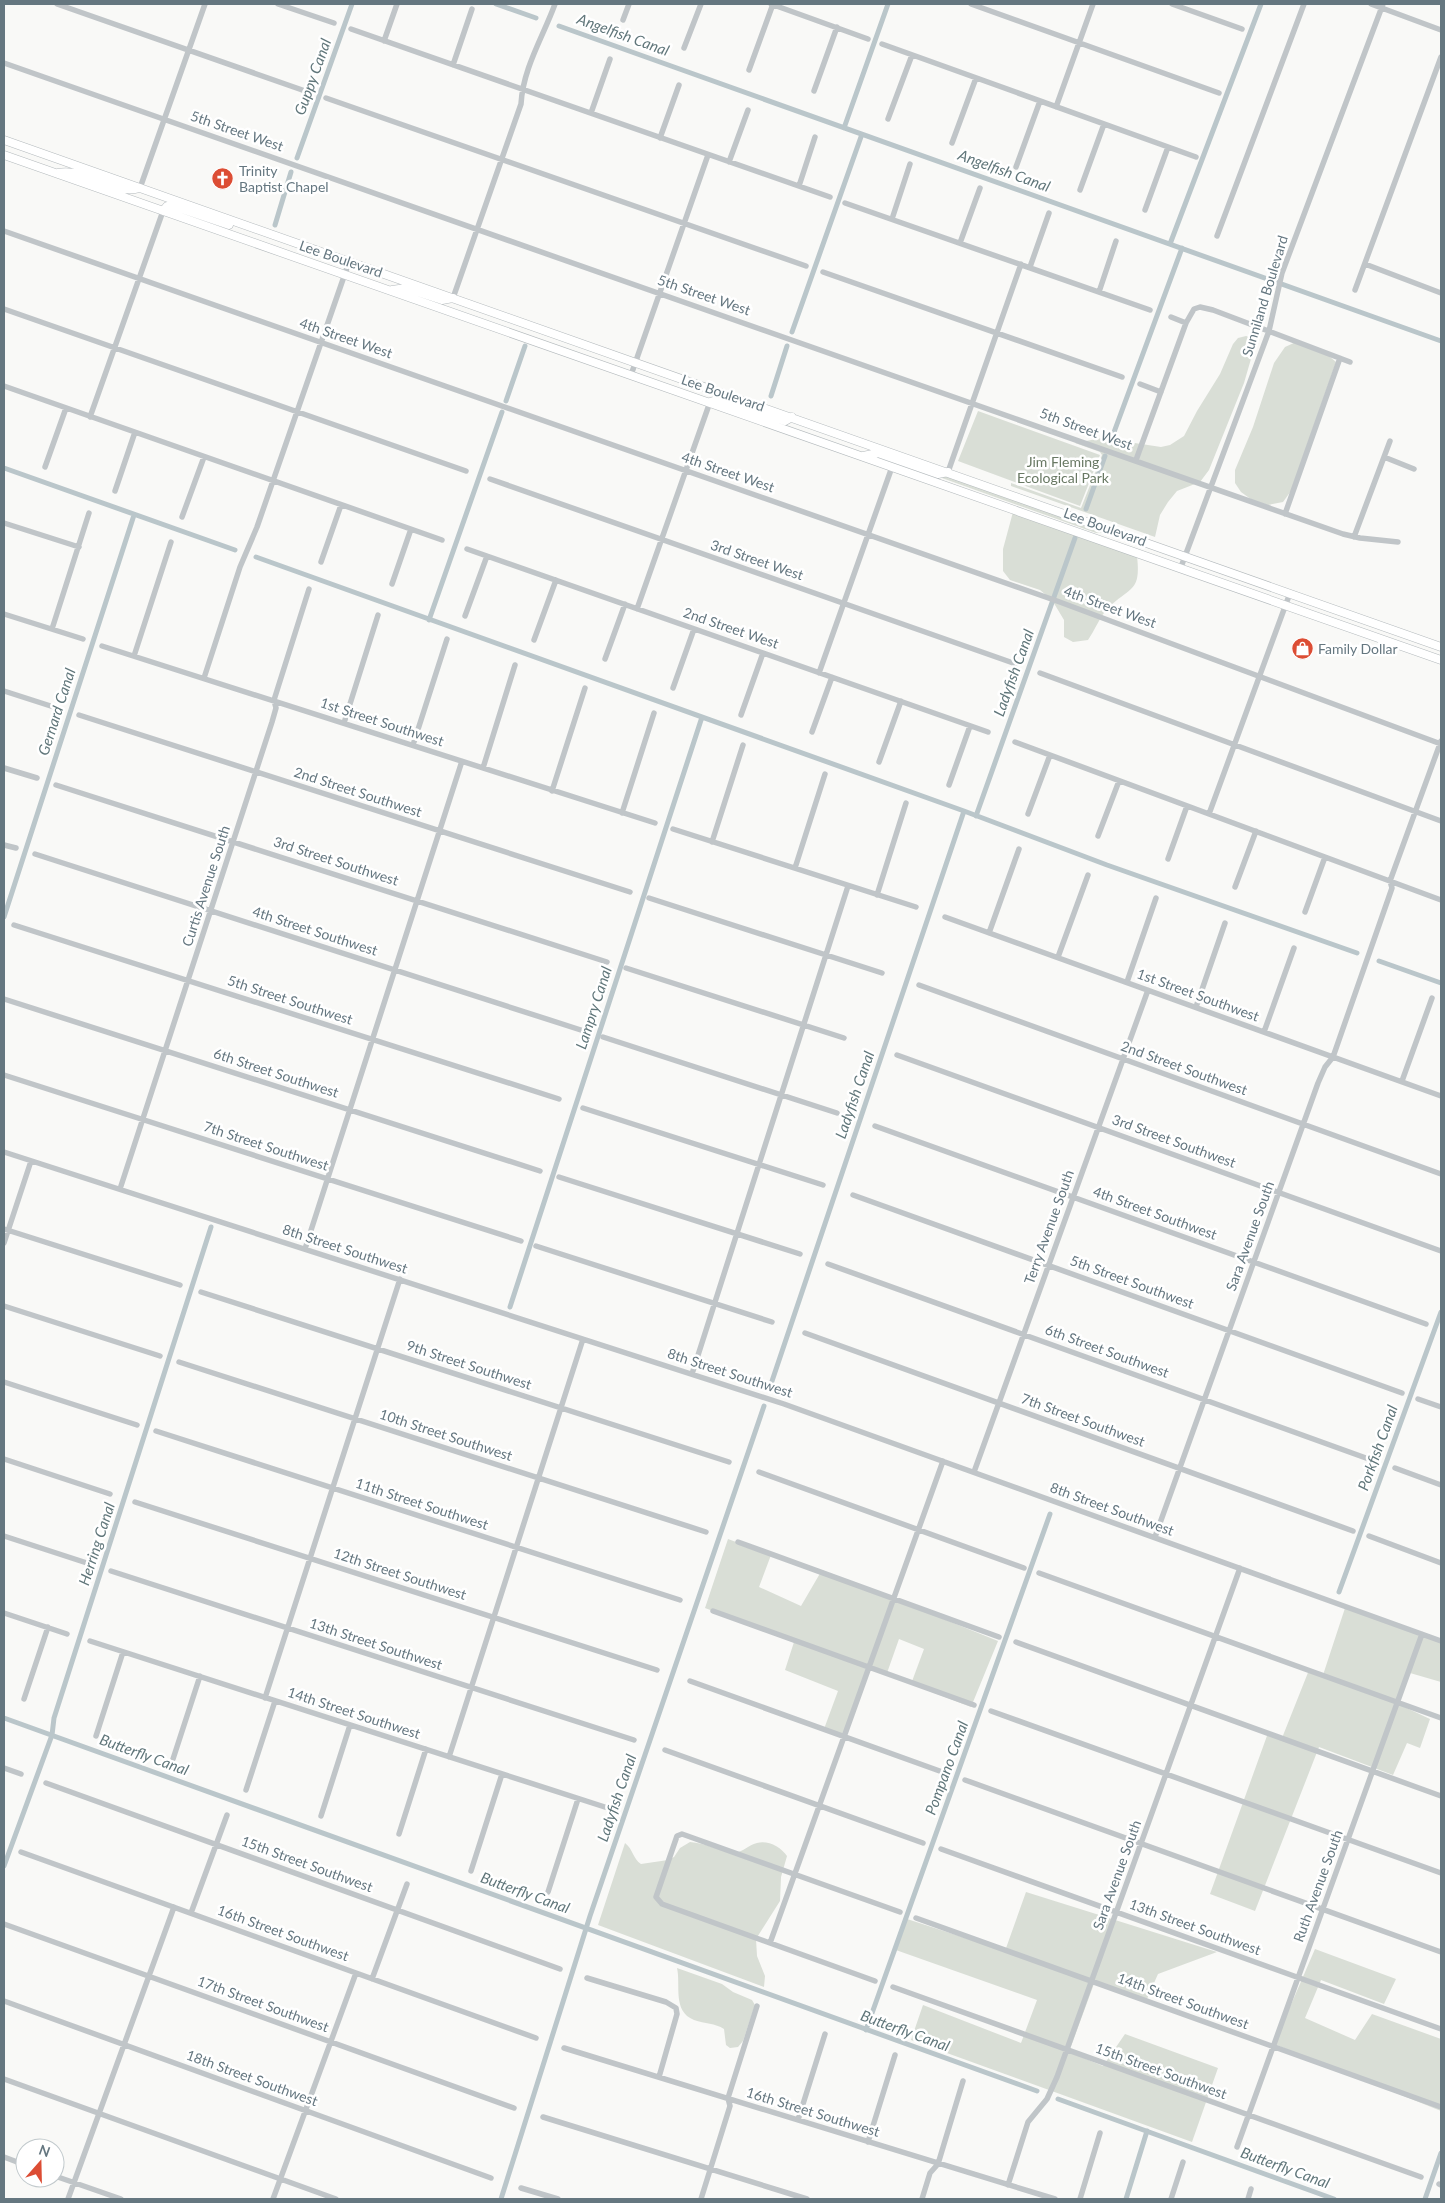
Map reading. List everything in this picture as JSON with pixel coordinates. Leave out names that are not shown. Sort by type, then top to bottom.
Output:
[{"type":"main road","name":"Lee Boulevard","points":[[4,140],[1441,647]]},
{"type":"main road","name":"Lee Boulevard","points":[[4,155],[1181,567],[1441,660]]},
{"type":"main road","points":[[56,173],[68,170],[126,190],[140,188]]},
{"type":"main road","points":[[163,211],[166,206],[173,206],[235,227],[245,225]]},
{"type":"main road","points":[[390,290],[406,288],[442,300],[453,298]]},
{"type":"main road","points":[[710,402],[720,399],[785,420],[792,417]]},
{"type":"main road","points":[[861,456],[878,453],[938,474],[948,472]]},
{"type":"street","points":[[57,4],[308,92]]},
{"type":"street","points":[[140,188],[205,4]]},
{"type":"street","points":[[278,4],[292,6],[334,23]]},
{"type":"street","points":[[384,41],[397,4]]},
{"type":"street","points":[[453,298],[521,104],[522,89],[540,36],[556,4]]},
{"type":"street","points":[[623,20],[629,4]]},
{"type":"street","points":[[684,48],[701,4]]},
{"type":"street","points":[[749,70],[772,4],[868,39]]},
{"type":"street","points":[[972,4],[1219,93]]},
{"type":"street","points":[[1056,107],[1093,4]]},
{"type":"street","points":[[1172,4],[1242,29]]},
{"type":"street","points":[[1217,236],[1304,4]]},
{"type":"street","points":[[1371,4],[1382,6],[1441,30]]},
{"type":"street","name":"Sunniland Boulevard","points":[[1181,567],[1268,331],[1282,272],[1382,6]]},
{"type":"street","points":[[453,65],[472,9]]},
{"type":"street","points":[[814,91],[837,27]]},
{"type":"street","points":[[351,29],[830,197]]},
{"type":"street","points":[[882,44],[1196,157]]},
{"type":"street","points":[[888,119],[912,55]]},
{"type":"street","points":[[1355,290],[1441,57]]},
{"type":"street","points":[[591,113],[610,59]]},
{"type":"street","name":"5th Street West","points":[[4,63],[478,228],[1285,514],[1354,537],[1398,542]]},
{"type":"street","points":[[952,143],[976,78]]},
{"type":"street","points":[[660,138],[679,85]]},
{"type":"street","points":[[326,98],[806,266]]},
{"type":"street","points":[[1016,167],[1040,101]]},
{"type":"street","points":[[729,162],[748,110]]},
{"type":"street","points":[[1080,190],[1104,124]]},
{"type":"street","points":[[799,186],[816,137]]},
{"type":"street","points":[[1146,210],[1168,147]]},
{"type":"street","points":[[631,375],[708,155]]},
{"type":"street","points":[[892,219],[910,164]]},
{"type":"street","points":[[960,243],[980,188]]},
{"type":"street","points":[[845,202],[1150,310]]},
{"type":"street","points":[[90,416],[163,211]]},
{"type":"street","points":[[1030,267],[1049,213]]},
{"type":"street","name":"4th Street West","points":[[4,231],[1057,601],[1441,743]]},
{"type":"street","points":[[1099,292],[1116,241]]},
{"type":"street","points":[[204,678],[242,561],[322,343],[349,262]]},
{"type":"street","points":[[948,472],[1021,264]]},
{"type":"street","points":[[1364,264],[1441,293]]},
{"type":"street","points":[[823,272],[1122,378]]},
{"type":"street","points":[[1136,460],[1186,323],[1194,309],[1200,307],[1213,310],[1350,362]]},
{"type":"street","points":[[4,308],[466,471]]},
{"type":"street","points":[[1171,318],[1186,323]]},
{"type":"street","points":[[1285,514],[1340,358]]},
{"type":"street","points":[[1140,384],[1161,392]]},
{"type":"street","points":[[4,386],[442,540]]},
{"type":"street","points":[[637,609],[710,402]]},
{"type":"street","points":[[45,467],[66,408]]},
{"type":"street","points":[[115,491],[134,432]]},
{"type":"street","points":[[1354,537],[1390,441]]},
{"type":"street","points":[[182,517],[204,456]]},
{"type":"street","points":[[1384,457],[1414,469]]},
{"type":"street","points":[[819,673],[892,467]]},
{"type":"street","name":"3rd Street West","points":[[490,479],[1016,664]]},
{"type":"street","points":[[321,562],[341,505]]},
{"type":"street","points":[[52,629],[89,513]]},
{"type":"street","points":[[4,523],[79,547]]},
{"type":"street","points":[[392,584],[411,529]]},
{"type":"street","points":[[134,656],[171,542]]},
{"type":"street","name":"2nd Street West","points":[[467,549],[988,732]]},
{"type":"street","points":[[465,616],[487,556]]},
{"type":"street","points":[[534,640],[556,580]]},
{"type":"street","name":"Curtis Avenue South","points":[[120,1190],[276,708],[274,700],[309,589]]},
{"type":"street","points":[[1209,814],[1290,593]]},
{"type":"street","points":[[605,659],[625,604]]},
{"type":"street","points":[[4,614],[83,639]]},
{"type":"street","points":[[344,723],[378,615]]},
{"type":"street","points":[[673,688],[694,628]]},
{"type":"street","points":[[413,746],[447,638]]},
{"type":"street","name":"1st Street Southwest","points":[[102,646],[655,823]]},
{"type":"street","points":[[741,715],[763,653]]},
{"type":"street","points":[[483,768],[515,665]]},
{"type":"street","points":[[1040,673],[1441,821]]},
{"type":"street","points":[[812,732],[832,677]]},
{"type":"street","points":[[552,791],[585,688]]},
{"type":"street","points":[[4,691],[60,709]]},
{"type":"street","points":[[879,762],[901,701]]},
{"type":"street","points":[[622,813],[654,713]]},
{"type":"street","name":"2nd Street Southwest","points":[[79,715],[630,892]]},
{"type":"street","points":[[949,785],[970,726]]},
{"type":"street","points":[[1015,742],[1441,900]]},
{"type":"street","name":"Sara Avenue South","points":[[1155,1538],[1324,1067],[1333,1057],[1392,888],[1390,881],[1441,743]]},
{"type":"street","points":[[712,842],[743,745]]},
{"type":"street","points":[[1028,814],[1050,755]]},
{"type":"street","points":[[305,1249],[462,761]]},
{"type":"street","points":[[4,768],[37,778]]},
{"type":"street","points":[[795,868],[825,774]]},
{"type":"street","points":[[1098,836],[1119,781]]},
{"type":"street","name":"3rd Street Southwest","points":[[56,785],[607,962]]},
{"type":"street","points":[[877,895],[906,803]]},
{"type":"street","points":[[1168,859],[1187,806]]},
{"type":"street","points":[[673,829],[916,907]]},
{"type":"street","points":[[1235,887],[1256,831]]},
{"type":"street","points":[[4,845],[16,848]]},
{"type":"street","points":[[989,933],[1019,849]]},
{"type":"street","name":"4th Street Southwest","points":[[35,854],[587,1032]]},
{"type":"street","points":[[1305,912],[1325,857]]},
{"type":"street","points":[[1058,957],[1088,875]]},
{"type":"street","points":[[692,1374],[848,886]]},
{"type":"street","points":[[649,898],[882,973]]},
{"type":"street","points":[[1127,982],[1156,898]]},
{"type":"street","name":"1st Street Southwest","points":[[945,917],[1441,1096]]},
{"type":"street","points":[[1196,1007],[1225,923]]},
{"type":"street","name":"5th Street Southwest","points":[[14,925],[558,1100]]},
{"type":"street","points":[[1264,1032],[1294,948]]},
{"type":"street","points":[[626,968],[844,1038]]},
{"type":"street","name":"2nd Street Southwest","points":[[919,985],[1441,1174]]},
{"type":"street","name":"Terry Avenue South","points":[[974,1472],[1148,990]]},
{"type":"street","name":"6th Street Southwest","points":[[4,998],[540,1171]]},
{"type":"street","points":[[1402,1082],[1432,998]]},
{"type":"street","points":[[603,1037],[837,1113]]},
{"type":"street","name":"3rd Street Southwest","points":[[897,1056],[1441,1251]]},
{"type":"street","name":"7th Street Southwest","points":[[4,1075],[520,1241]]},
{"type":"street","points":[[583,1108],[823,1185]]},
{"type":"street","name":"4th Street Southwest","points":[[876,1126],[1426,1324]]},
{"type":"street","name":"8th Street Southwest","points":[[4,1152],[784,1404],[1441,1640]]},
{"type":"street","points":[[4,1242],[6,1230],[30,1161]]},
{"type":"street","points":[[559,1177],[800,1254]]},
{"type":"street","name":"5th Street Southwest","points":[[853,1195],[1402,1393]]},
{"type":"street","points":[[6,1230],[180,1285]]},
{"type":"street","points":[[536,1246],[772,1322]]},
{"type":"street","name":"6th Street Southwest","points":[[828,1264],[1377,1462]]},
{"type":"street","points":[[265,1698],[400,1280]]},
{"type":"street","name":"9th Street Southwest","points":[[200,1292],[730,1462]]},
{"type":"street","points":[[4,1306],[160,1356]]},
{"type":"street","name":"7th Street Southwest","points":[[805,1333],[1353,1531]]},
{"type":"street","points":[[449,1757],[584,1339]]},
{"type":"street","name":"10th Street Southwest","points":[[179,1362],[706,1532]]},
{"type":"street","points":[[4,1382],[137,1425]]},
{"type":"street","points":[[1418,1399],[1441,1407]]},
{"type":"street","name":"11th Street Southwest","points":[[156,1431],[680,1600]]},
{"type":"street","points":[[4,1459],[110,1494]]},
{"type":"street","points":[[770,1943],[943,1461]]},
{"type":"street","points":[[1395,1468],[1441,1485]]},
{"type":"street","points":[[759,1472],[1024,1568]]},
{"type":"street","name":"12th Street Southwest","points":[[135,1502],[657,1670]]},
{"type":"street","points":[[4,1536],[90,1564]]},
{"type":"street","points":[[1369,1536],[1441,1562]]},
{"type":"street","points":[[738,1542],[999,1637]]},
{"type":"street","name":"Sara Avenue South","points":[[1008,2184],[1028,2122],[1050,2094],[1067,2050],[1240,1568]]},
{"type":"street","name":"13th Street Southwest","points":[[111,1571],[634,1740]]},
{"type":"street","points":[[1039,1573],[1441,1718]]},
{"type":"street","points":[[713,1611],[974,1706]]},
{"type":"street","points":[[4,1613],[67,1634]]},
{"type":"street","points":[[24,1699],[48,1627]]},
{"type":"street","name":"Ruth Avenue South","points":[[1237,2147],[1422,1634]]},
{"type":"street","name":"14th Street Southwest","points":[[90,1641],[611,1809]]},
{"type":"street","points":[[1016,1642],[1441,1796]]},
{"type":"street","points":[[96,1736],[123,1652]]},
{"type":"street","points":[[173,1759],[200,1676]]},
{"type":"street","points":[[690,1681],[948,1774]]},
{"type":"street","points":[[246,1790],[275,1701]]},
{"type":"street","points":[[991,1711],[1441,1873]]},
{"type":"street","points":[[321,1816],[350,1725]]},
{"type":"street","points":[[399,1834],[426,1749]]},
{"type":"street","points":[[665,1750],[923,1843]]},
{"type":"street","points":[[4,1768],[22,1774]]},
{"type":"street","points":[[471,1871],[502,1774]]},
{"type":"street","points":[[965,1780],[1441,1952]]},
{"type":"street","name":"15th Street Southwest","points":[[46,1783],[560,1969]]},
{"type":"street","points":[[548,1892],[578,1798]]},
{"type":"street","points":[[191,1913],[226,1815]]},
{"type":"street","points":[[875,1981],[662,1904],[656,1897],[677,1836],[682,1834],[900,1912]]},
{"type":"street","name":"13th Street Southwest","points":[[941,1849],[1441,2029]]},
{"type":"street","name":"16th Street Southwest","points":[[21,1852],[536,2038]]},
{"type":"street","points":[[372,1979],[407,1884]]},
{"type":"street","points":[[68,2199],[174,1907]]},
{"type":"street","name":"14th Street Southwest","points":[[916,1918],[1441,2107]]},
{"type":"street","name":"17th Street Southwest","points":[[4,1924],[514,2108]]},
{"type":"street","points":[[274,2199],[356,1973]]},
{"type":"street","points":[[586,1978],[672,2004],[675,2007],[677,2014],[659,2077]]},
{"type":"street","name":"15th Street Southwest","points":[[893,1987],[1421,2178]]},
{"type":"street","name":"18th Street Southwest","points":[[4,2001],[491,2178]]},
{"type":"street","points":[[701,2199],[730,2106],[728,2098],[757,2006]]},
{"type":"street","points":[[798,2120],[825,2034]]},
{"type":"street","name":"16th Street Southwest","points":[[564,2048],[1055,2199]]},
{"type":"street","points":[[868,2142],[895,2055]]},
{"type":"street","points":[[4,2079],[336,2199]]},
{"type":"street","points":[[922,2199],[930,2173],[938,2164],[963,2081]]},
{"type":"street","points":[[542,2117],[807,2199]]},
{"type":"street","points":[[1080,2199],[1100,2133]]},
{"type":"street","points":[[1171,2199],[1183,2162]]},
{"type":"street","points":[[65,2179],[121,2199]]},
{"type":"street","points":[[520,2188],[558,2199]]},
{"type":"street","points":[[1248,2199],[1251,2189]]},
{"type":"green space","points":[[1246,336],[1253,338],[1255,345],[1244,383],[1209,470],[1200,482],[1177,491],[1168,502],[1160,515],[1155,537],[1011,486],[1011,483],[1081,508],[1102,455],[1100,452],[1075,443],[1102,438],[1161,447],[1170,445],[1184,436],[1220,374],[1233,344],[1238,338]]},
{"type":"green space","points":[[1296,342],[1323,351],[1336,362],[1291,491],[1283,502],[1268,505],[1252,500],[1241,492],[1235,483],[1235,470],[1253,427],[1274,363],[1285,347]]},
{"type":"green space","name":"Jim Fleming Ecological Park","points":[[978,411],[1100,455],[1080,506],[958,461]]},
{"type":"green space","points":[[946,475],[1106,533],[1096,533],[942,478]]},
{"type":"green space","points":[[1013,512],[1137,556],[1136,582],[1129,591],[1109,607],[1088,640],[1073,642],[1064,637],[1064,620],[1052,600],[1040,590],[1010,580],[1003,571],[1003,549]]},
{"type":"green space","points":[[728,1539],[771,1555],[759,1587],[801,1606],[822,1570],[998,1641],[971,1707],[911,1684],[924,1649],[899,1639],[887,1673],[870,1667],[844,1738],[824,1729],[838,1691],[785,1670],[794,1642],[705,1608]]},
{"type":"green space","points":[[1346,1605],[1441,1641],[1441,1682],[1410,1673],[1398,1704],[1430,1719],[1420,1748],[1407,1743],[1393,1775],[1319,1747],[1255,1911],[1210,1894],[1268,1733],[1282,1738],[1309,1670],[1323,1675]]},
{"type":"green space","points":[[690,1842],[736,1852],[742,1851],[754,1844],[765,1842],[778,1847],[787,1856],[781,1877],[780,1901],[756,1939],[757,1956],[765,1976],[764,1987],[598,1925],[625,1843],[641,1864],[668,1860],[674,1857],[680,1848]]},
{"type":"green space","points":[[1026,1892],[1217,1952],[1158,1974],[1147,1999],[1095,1981],[1069,2052],[1103,2066],[1125,2034],[1218,2068],[1192,2142],[911,2040],[923,2005],[1021,2043],[1037,2000],[893,1949],[904,1918],[1005,1951]]},
{"type":"green space","points":[[1315,1949],[1396,1979],[1384,2004],[1321,1980],[1305,2018],[1355,2040],[1372,2014],[1441,2039],[1441,2111],[1274,2044]]},
{"type":"green space","points":[[677,1968],[722,1984],[733,1992],[752,2000],[755,2005],[743,2041],[738,2047],[730,2048],[726,2045],[724,2029],[687,2016],[680,2004]]},
{"type":"waterway","name":"Guppy Canal","points":[[297,158],[352,4]]},
{"type":"waterway","name":"Angelfish Canal","points":[[496,4],[536,18]]},
{"type":"waterway","points":[[844,128],[888,4]]},
{"type":"waterway","points":[[1170,244],[1261,4]]},
{"type":"waterway","name":"Angelfish Canal","points":[[559,26],[1441,341]]},
{"type":"waterway","points":[[792,332],[862,134]]},
{"type":"waterway","name":"Guppy Canal","points":[[275,225],[291,172]]},
{"type":"waterway","name":"Ladyfish Canal","points":[[1110,443],[1182,248]]},
{"type":"waterway","points":[[506,401],[525,346]]},
{"type":"waterway","points":[[771,396],[787,346]]},
{"type":"waterway","points":[[429,620],[502,412]]},
{"type":"waterway","name":"Ladyfish Canal","points":[[1086,509],[1105,456]]},
{"type":"waterway","points":[[4,468],[235,550]]},
{"type":"waterway","name":"Gernard Canal","points":[[4,917],[134,515]]},
{"type":"waterway","name":"Ladyfish Canal","points":[[976,816],[1075,538]]},
{"type":"waterway","points":[[256,557],[964,811],[1107,865],[1357,953]]},
{"type":"waterway","name":"Lampry Canal","points":[[510,1307],[702,717]]},
{"type":"waterway","name":"Ladyfish Canal","points":[[770,1387],[964,811]]},
{"type":"waterway","points":[[1379,961],[1441,983]]},
{"type":"waterway","name":"Herring Canal","points":[[4,1866],[52,1735],[54,1718],[211,1227]]},
{"type":"waterway","name":"Porkfish Canal","points":[[1339,1592],[1441,1312]]},
{"type":"waterway","name":"Ladyfish Canal","points":[[501,2199],[590,1916],[764,1406]]},
{"type":"waterway","name":"Pompano Canal","points":[[866,2030],[1050,1514]]},
{"type":"waterway","name":"Butterfly Canal","points":[[4,1718],[1037,2091]]},
{"type":"waterway","name":"Butterfly Canal","points":[[1058,2099],[1334,2199]]},
{"type":"waterway","points":[[1126,2199],[1147,2131]]},
{"type":"waterway","points":[[1425,2199],[1441,2153]]},
{"type":"place","name":"Trinity Baptist Chapel","points":[[223,179]]},
{"type":"place","name":"Family Dollar","points":[[1302,649]]}]
